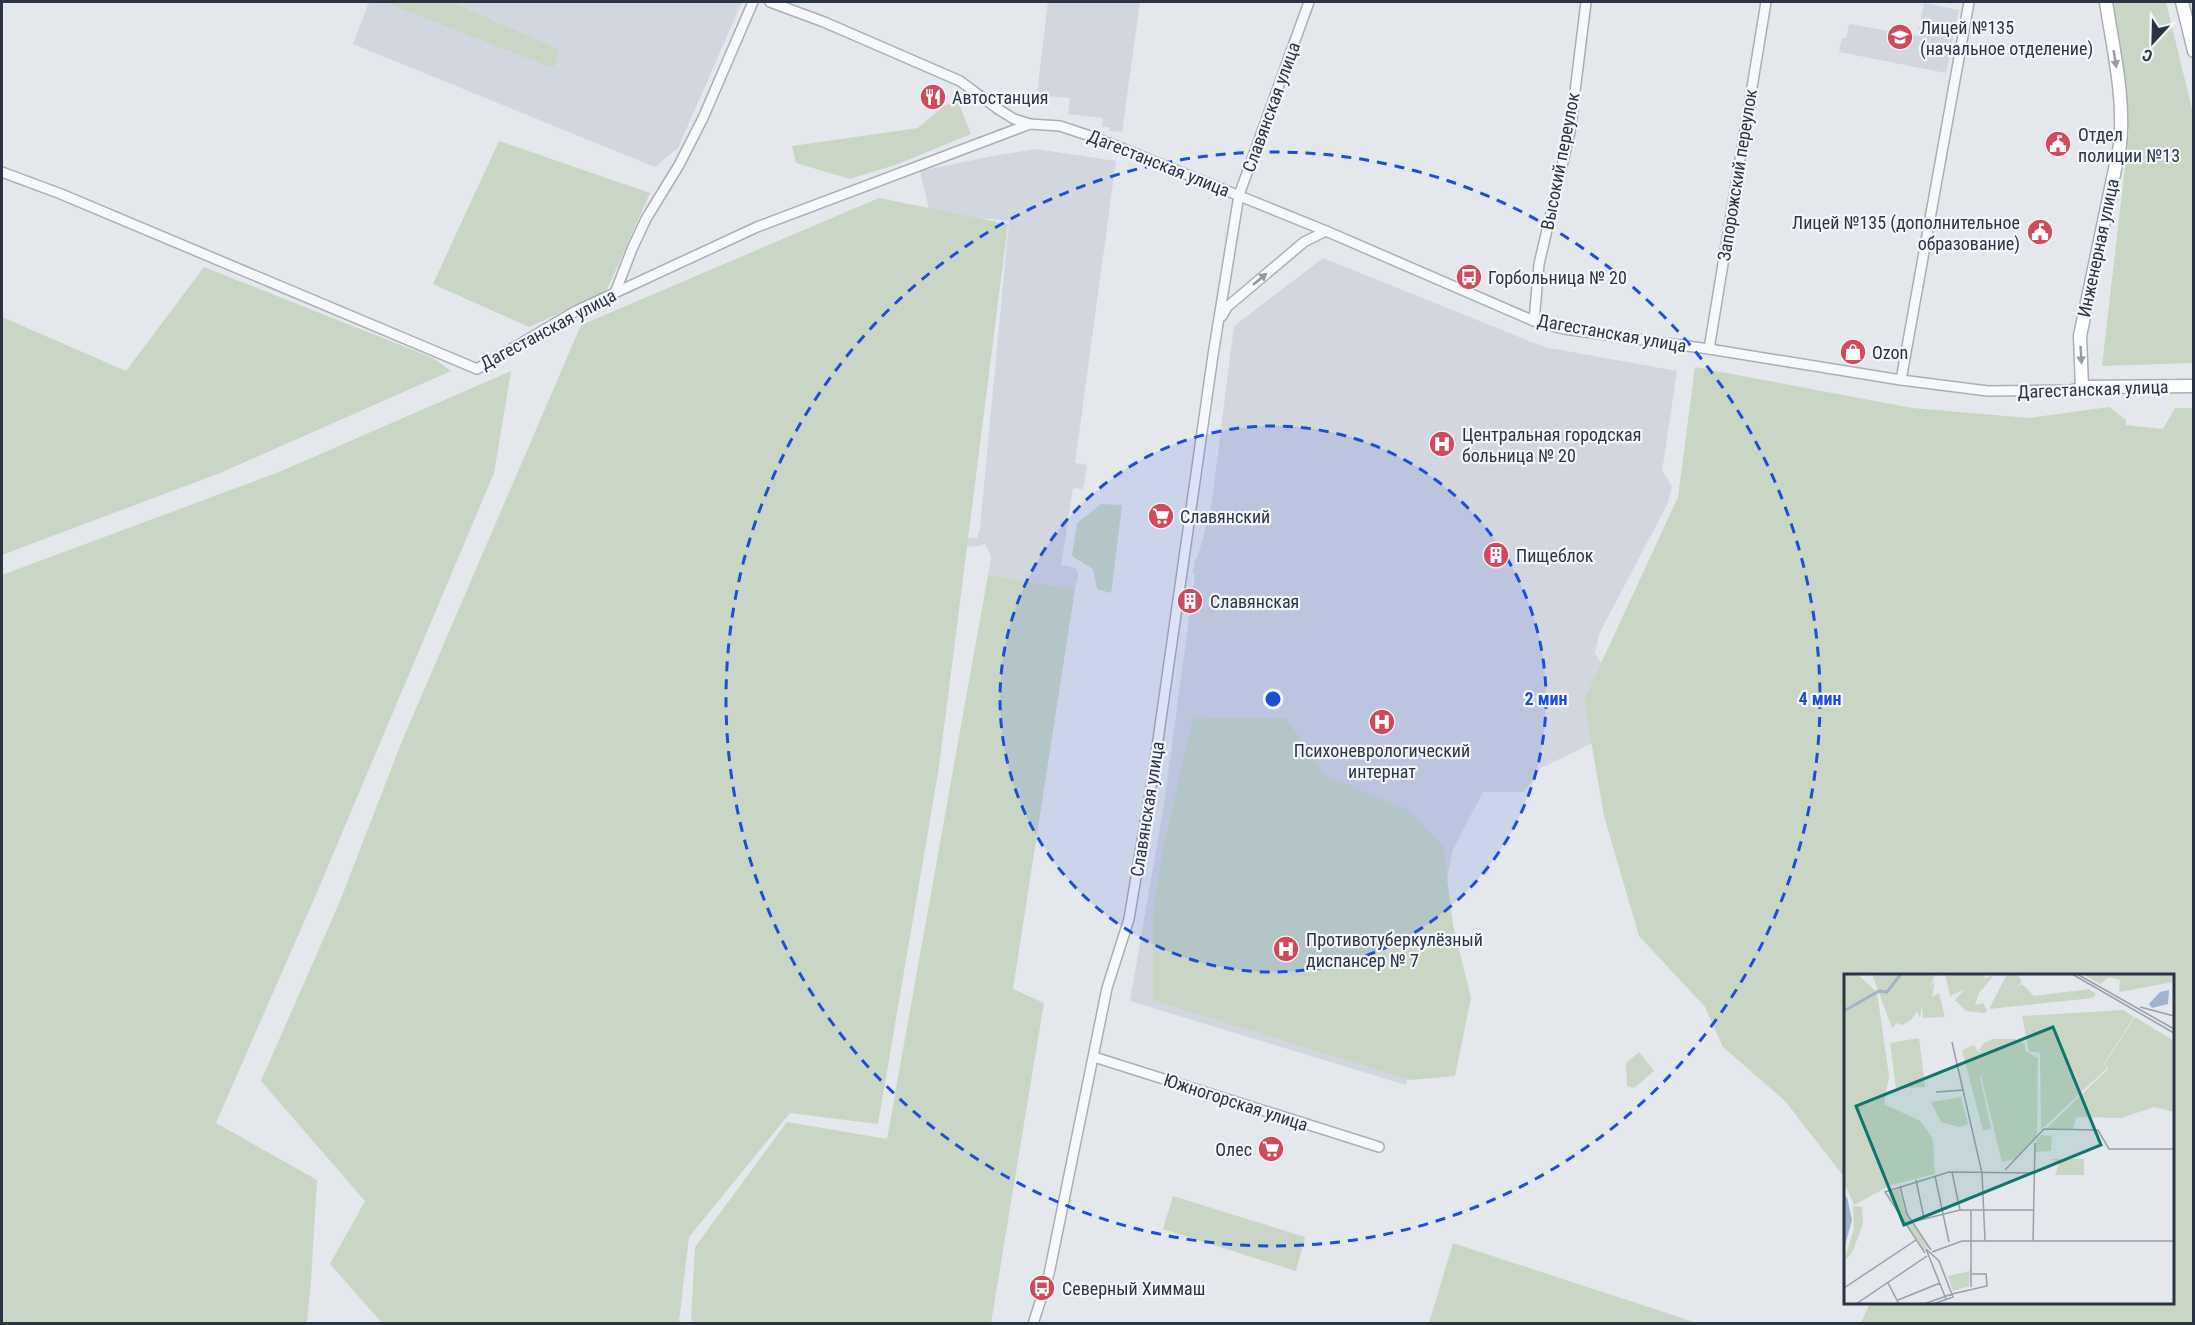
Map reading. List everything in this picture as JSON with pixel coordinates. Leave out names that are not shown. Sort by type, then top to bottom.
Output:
[{"type":"street","points":[[615,293],[646,219],[704,118],[753,2]]},
{"type":"street","name":"Дагестанская улица","points":[[770,2],[824,22],[960,81],[1006,115],[1030,124],[1054,125],[1080,132],[1326,231],[1534,321],[1564,329],[1988,391],[2193,386]]},
{"type":"street","name":"Славянская улица","points":[[1033,1323],[1049,1274],[1107,988],[1120,953],[1131,910],[1239,195],[1309,2]]},
{"type":"street","name":"Высокий переулок","points":[[1534,321],[1539,264],[1570,132],[1586,2]]},
{"type":"street","name":"Запорожский переулок","points":[[1709,349],[1766,2]]},
{"type":"street","points":[[1901,380],[1969,2]]},
{"type":"street","name":"Инженерная улица","points":[[2082,387],[2080,336],[2122,126],[2120,92],[2106,2]]},
{"type":"street","points":[[2182,2],[2193,51]]},
{"type":"street","name":"Дагестанская улица","points":[[2,172],[72,199],[477,369],[576,311],[757,226],[1030,124]]},
{"type":"street","points":[[1219,320],[1227,307],[1304,242],[1326,231]]},
{"type":"street","name":"Южногорская улица","points":[[1094,1057],[1379,1147]]},
{"type":"shaded area","points":[[369,2],[742,2],[678,148],[655,167],[353,44]]},
{"type":"shaded area","points":[[1048,2],[1140,2],[1122,132],[1110,131],[1110,127],[1102,127],[1103,118],[1068,114],[1070,98],[1037,95]]},
{"type":"shaded area","name":"Лицей №135 (начальное отделение)","points":[[1924,3],[1959,10],[1946,73],[1839,52],[1842,38],[1846,38],[1849,24],[1918,36]]},
{"type":"shaded area","points":[[1036,149],[1116,161],[1075,463],[1087,465],[1083,489],[1073,488],[1061,565],[1076,568],[1078,575],[1075,589],[988,575],[991,556],[985,544],[974,547],[964,545],[965,537],[977,538],[980,528],[1009,221],[930,213],[920,171]]},
{"type":"shaded area","points":[[1323,258],[1544,347],[1677,371],[1662,471],[1672,486],[1668,503],[1599,634],[1595,653],[1601,663],[1584,701],[1592,743],[1541,768],[1524,792],[1483,792],[1453,849],[1406,1085],[1130,1001],[1164,804],[1195,574],[1193,573],[1195,559],[1197,559],[1211,509],[1234,326]]},
{"type":"green space","points":[[384,2],[451,2],[560,50],[553,68]]},
{"type":"green space","points":[[2109,2],[2166,2],[2193,113],[2193,363],[2102,366],[2129,132]]},
{"type":"green space","points":[[958,102],[971,134],[898,164],[850,179],[796,163],[792,146],[918,128],[945,105]]},
{"type":"green space","points":[[499,141],[650,193],[606,292],[529,327],[433,284]]},
{"type":"green space","points":[[879,198],[1008,224],[939,767],[878,1124],[790,1113],[689,1237],[679,1321],[683,1323],[382,1323],[330,1264],[365,1201],[261,1081],[340,901],[402,741],[581,325]]},
{"type":"green space","points":[[204,267],[433,358],[451,371],[220,473],[2,555],[2,317],[126,371]]},
{"type":"green space","points":[[1695,367],[1912,408],[2029,418],[2109,407],[2126,420],[2126,425],[2163,429],[2175,408],[2193,408],[2193,1323],[1861,1323],[1870,1304],[2174,1304],[2174,974],[1844,974],[1844,1177],[1785,1101],[1723,1047],[1705,1007],[1639,936],[1604,816],[1584,700],[1678,497]]},
{"type":"green space","points":[[511,371],[494,473],[315,897],[216,1123],[317,1180],[307,1323],[2,1323],[2,575],[279,472]]},
{"type":"green space","points":[[1101,504],[1122,505],[1111,593],[1097,589],[1093,569],[1072,556],[1077,523]]},
{"type":"green space","points":[[988,575],[1075,589],[1013,989],[1044,1003],[991,1323],[698,1324],[691,1321],[695,1247],[787,1122],[887,1139]]},
{"type":"green space","name":"Противотуберкулёзный диспансер № 7","points":[[1193,717],[1286,718],[1323,774],[1410,811],[1443,846],[1453,925],[1471,998],[1455,1076],[1410,1080],[1153,1000],[1153,912],[1163,850]]},
{"type":"green space","points":[[1639,1052],[1654,1071],[1634,1088],[1627,1086],[1626,1063]]},
{"type":"green space","points":[[1173,1196],[1305,1237],[1296,1271],[1163,1229]]},
{"type":"green space","points":[[1453,1243],[1697,1323],[1429,1323]]},
{"type":"place","name":"Лицей №135 (начальное отделение)","points":[[1900,37]]},
{"type":"place","name":"Автостанция","points":[[933,97]]},
{"type":"place","name":"Отдел полиции №13","points":[[2058,144]]},
{"type":"place","name":"Лицей №135 (дополнительное образование)","points":[[2040,232]]},
{"type":"place","name":"Горбольница № 20","points":[[1469,277]]},
{"type":"place","name":"Ozon","points":[[1853,352]]},
{"type":"place","name":"Центральная городская больница № 20","points":[[1442,444]]},
{"type":"place","name":"Славянский","points":[[1161,516]]},
{"type":"place","name":"Пищеблок","points":[[1496,555]]},
{"type":"place","name":"Славянская","points":[[1190,601]]},
{"type":"place","name":"Психоневрологический интернат","points":[[1382,722]]},
{"type":"place","name":"Противотуберкулёзный диспансер № 7","points":[[1286,949]]},
{"type":"place","name":"Олес","points":[[1271,1149]]},
{"type":"place","name":"Северный Химмаш","points":[[1042,1288]]}]
